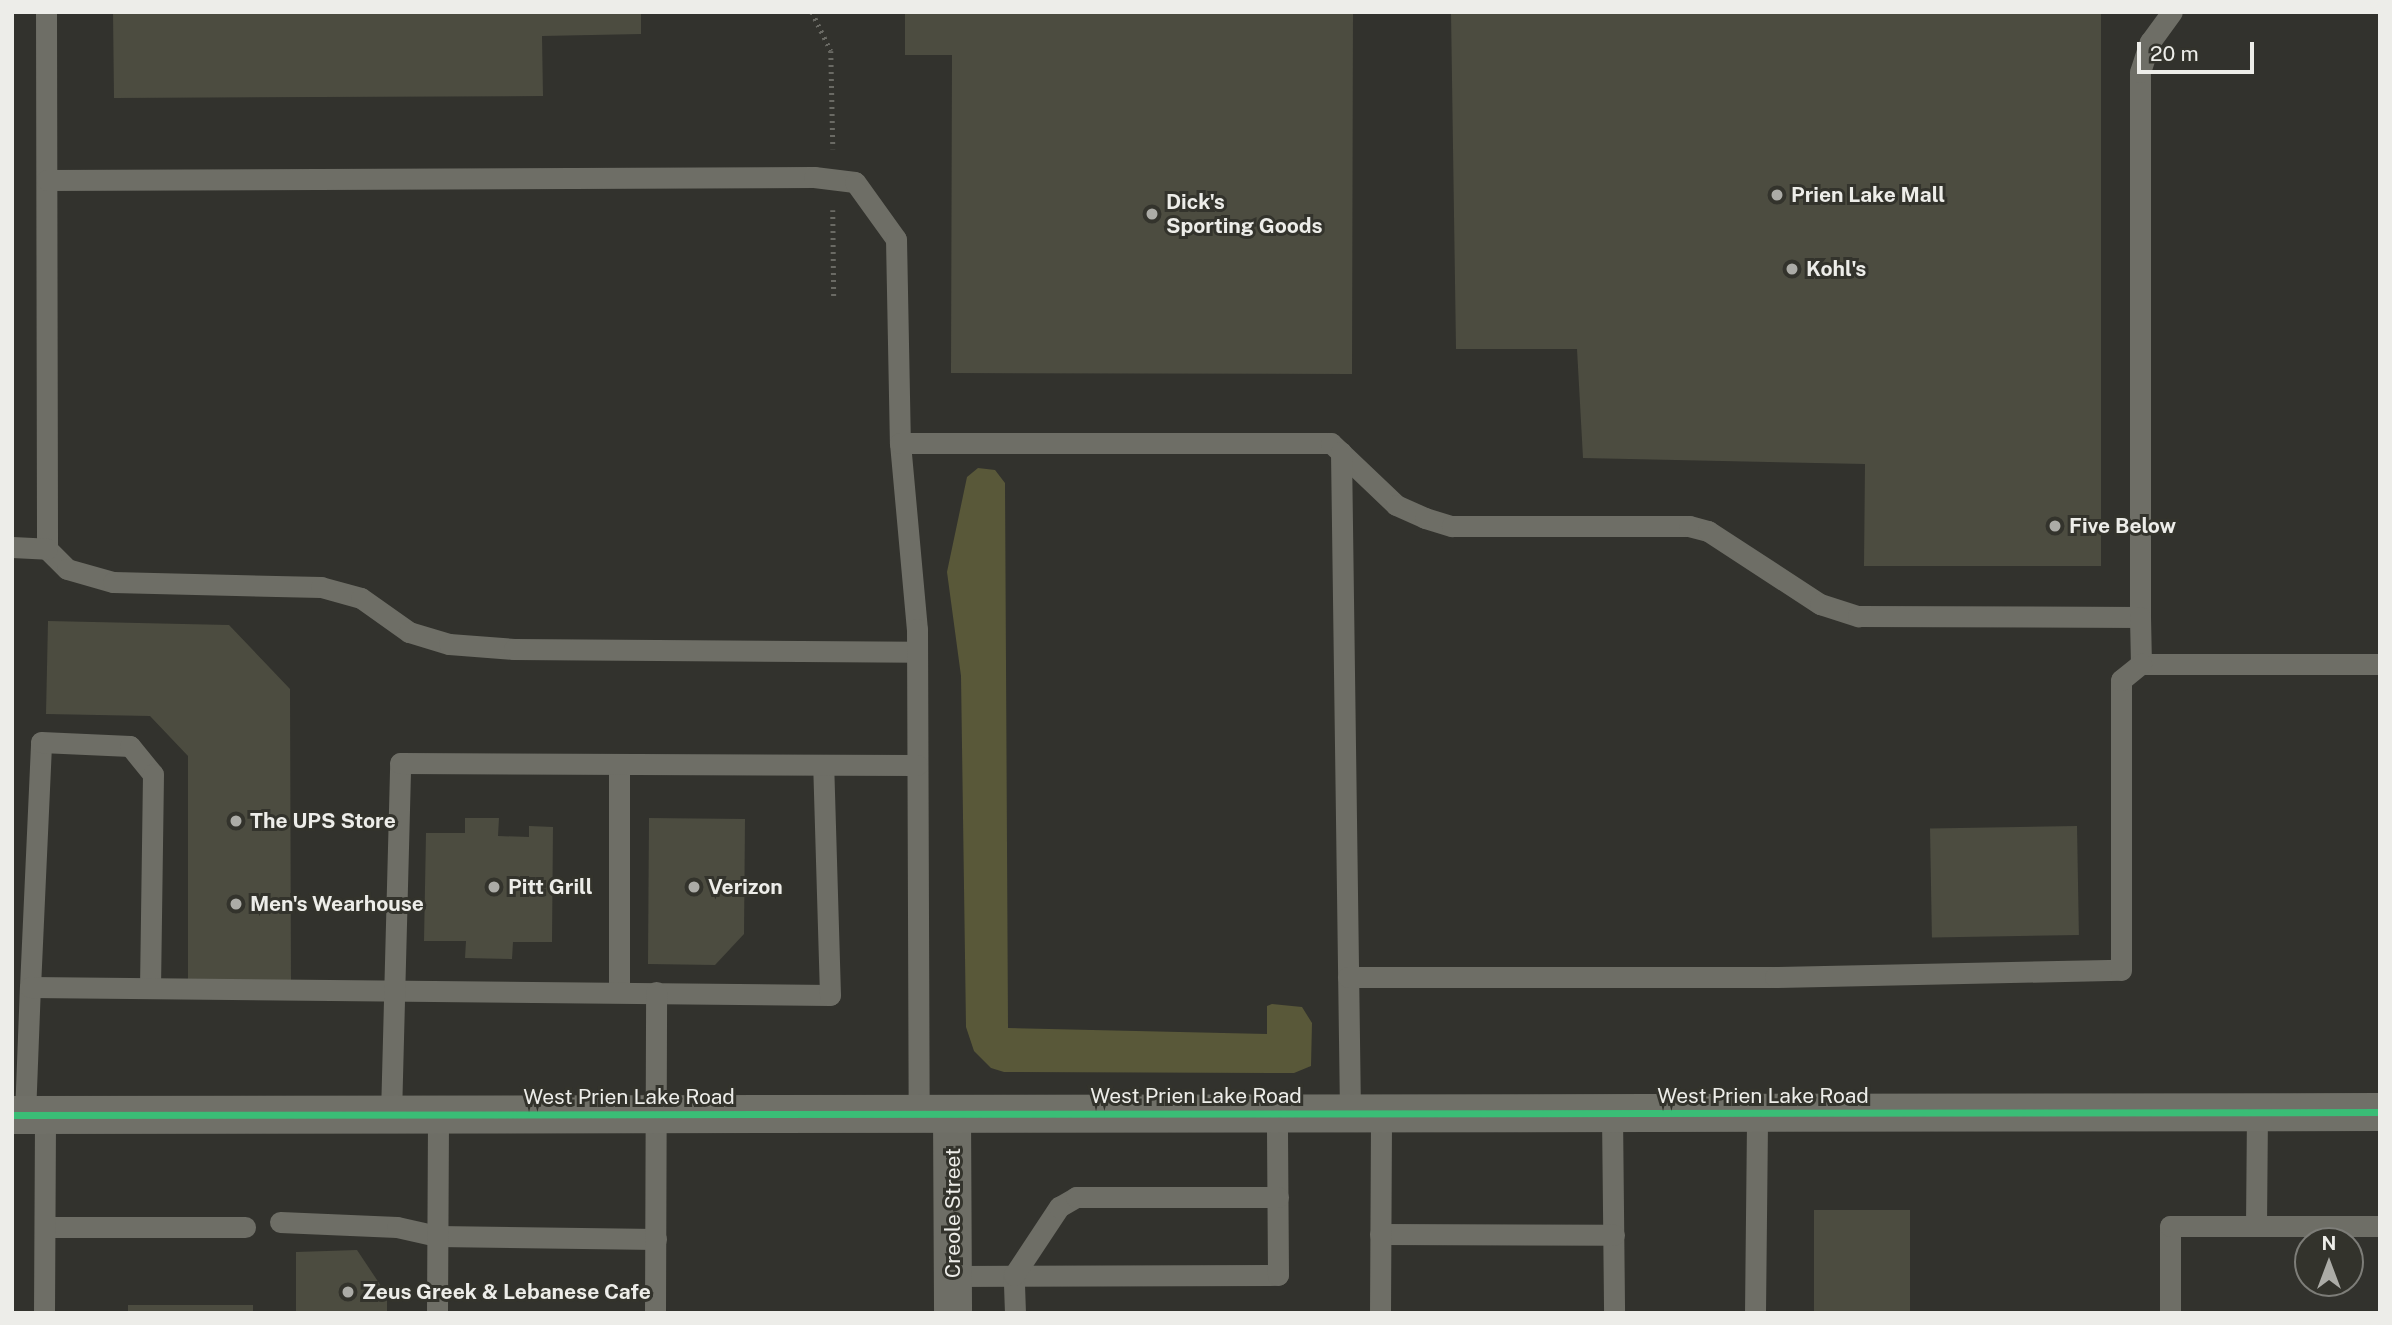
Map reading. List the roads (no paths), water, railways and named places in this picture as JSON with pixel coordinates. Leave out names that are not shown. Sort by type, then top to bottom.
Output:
[{"type":"street","name":"West Prien Lake Road","points":[[27,1115],[2380,1112]]},
{"type":"street","name":"Creole Street","points":[[936,1114],[953,1295]]},
{"type":"lane","points":[[46,12],[47,549]]},
{"type":"lane","points":[[2141,664],[2140,72],[2150,42],[2172,12]]},
{"type":"lane","points":[[47,180],[814,177],[855,181],[896,239],[900,443],[917,652],[917,765],[936,1114]]},
{"type":"lane","points":[[900,443],[1331,443],[1396,505],[1425,518],[1452,526],[1689,526],[1709,531],[1820,604],[1858,616],[2140,617]]},
{"type":"lane","points":[[1341,452],[1348,977],[1380,1234],[1380,1313]]},
{"type":"lane","points":[[12,547],[47,549],[67,569],[113,582],[321,587],[361,598],[410,632],[449,644],[513,649],[917,652]]},
{"type":"lane","points":[[1348,977],[1915,975],[2121,970],[2121,680],[2141,664],[2380,664]]},
{"type":"lane","points":[[44,1313],[44,1227],[27,1115],[41,742],[130,746],[153,774],[150,988]]},
{"type":"lane","points":[[391,1115],[400,763],[917,765]]},
{"type":"lane","points":[[619,764],[619,992]]},
{"type":"lane","points":[[30,987],[830,995],[823,765]]},
{"type":"lane","points":[[654,1313],[656,992]]},
{"type":"lane","points":[[2256,1112],[2256,1226]]},
{"type":"lane","points":[[1755,1313],[1757,1113]]},
{"type":"lane","points":[[953,1295],[1014,1275],[1278,1275],[1277,1114]]},
{"type":"lane","points":[[1612,1114],[1614,1313]]},
{"type":"lane","points":[[437,1313],[439,1115]]},
{"type":"lane","points":[[1015,1313],[1014,1275],[1059,1207],[1076,1197],[1278,1197]]},
{"type":"lane","points":[[280,1222],[397,1227],[437,1236],[656,1239]]},
{"type":"lane","points":[[2169,1313],[2169,1226],[2380,1226]]},
{"type":"lane","points":[[44,1227],[245,1227]]},
{"type":"lane","points":[[1380,1234],[1614,1235]]},
{"type":"place","name":"Prien Lake Mall","points":[[1777,195]]},
{"type":"place","name":"Dick's Sporting Goods","points":[[1152,214]]},
{"type":"place","name":"Kohl's","points":[[1792,269]]},
{"type":"place","name":"Five Below","points":[[2055,526]]},
{"type":"place","name":"The UPS Store","points":[[236,821]]},
{"type":"place","name":"Pitt Grill","points":[[494,887]]},
{"type":"place","name":"Verizon","points":[[694,887]]},
{"type":"place","name":"Men's Wearhouse","points":[[236,904]]},
{"type":"place","name":"Zeus Greek & Lebanese Cafe","points":[[348,1292]]}]
